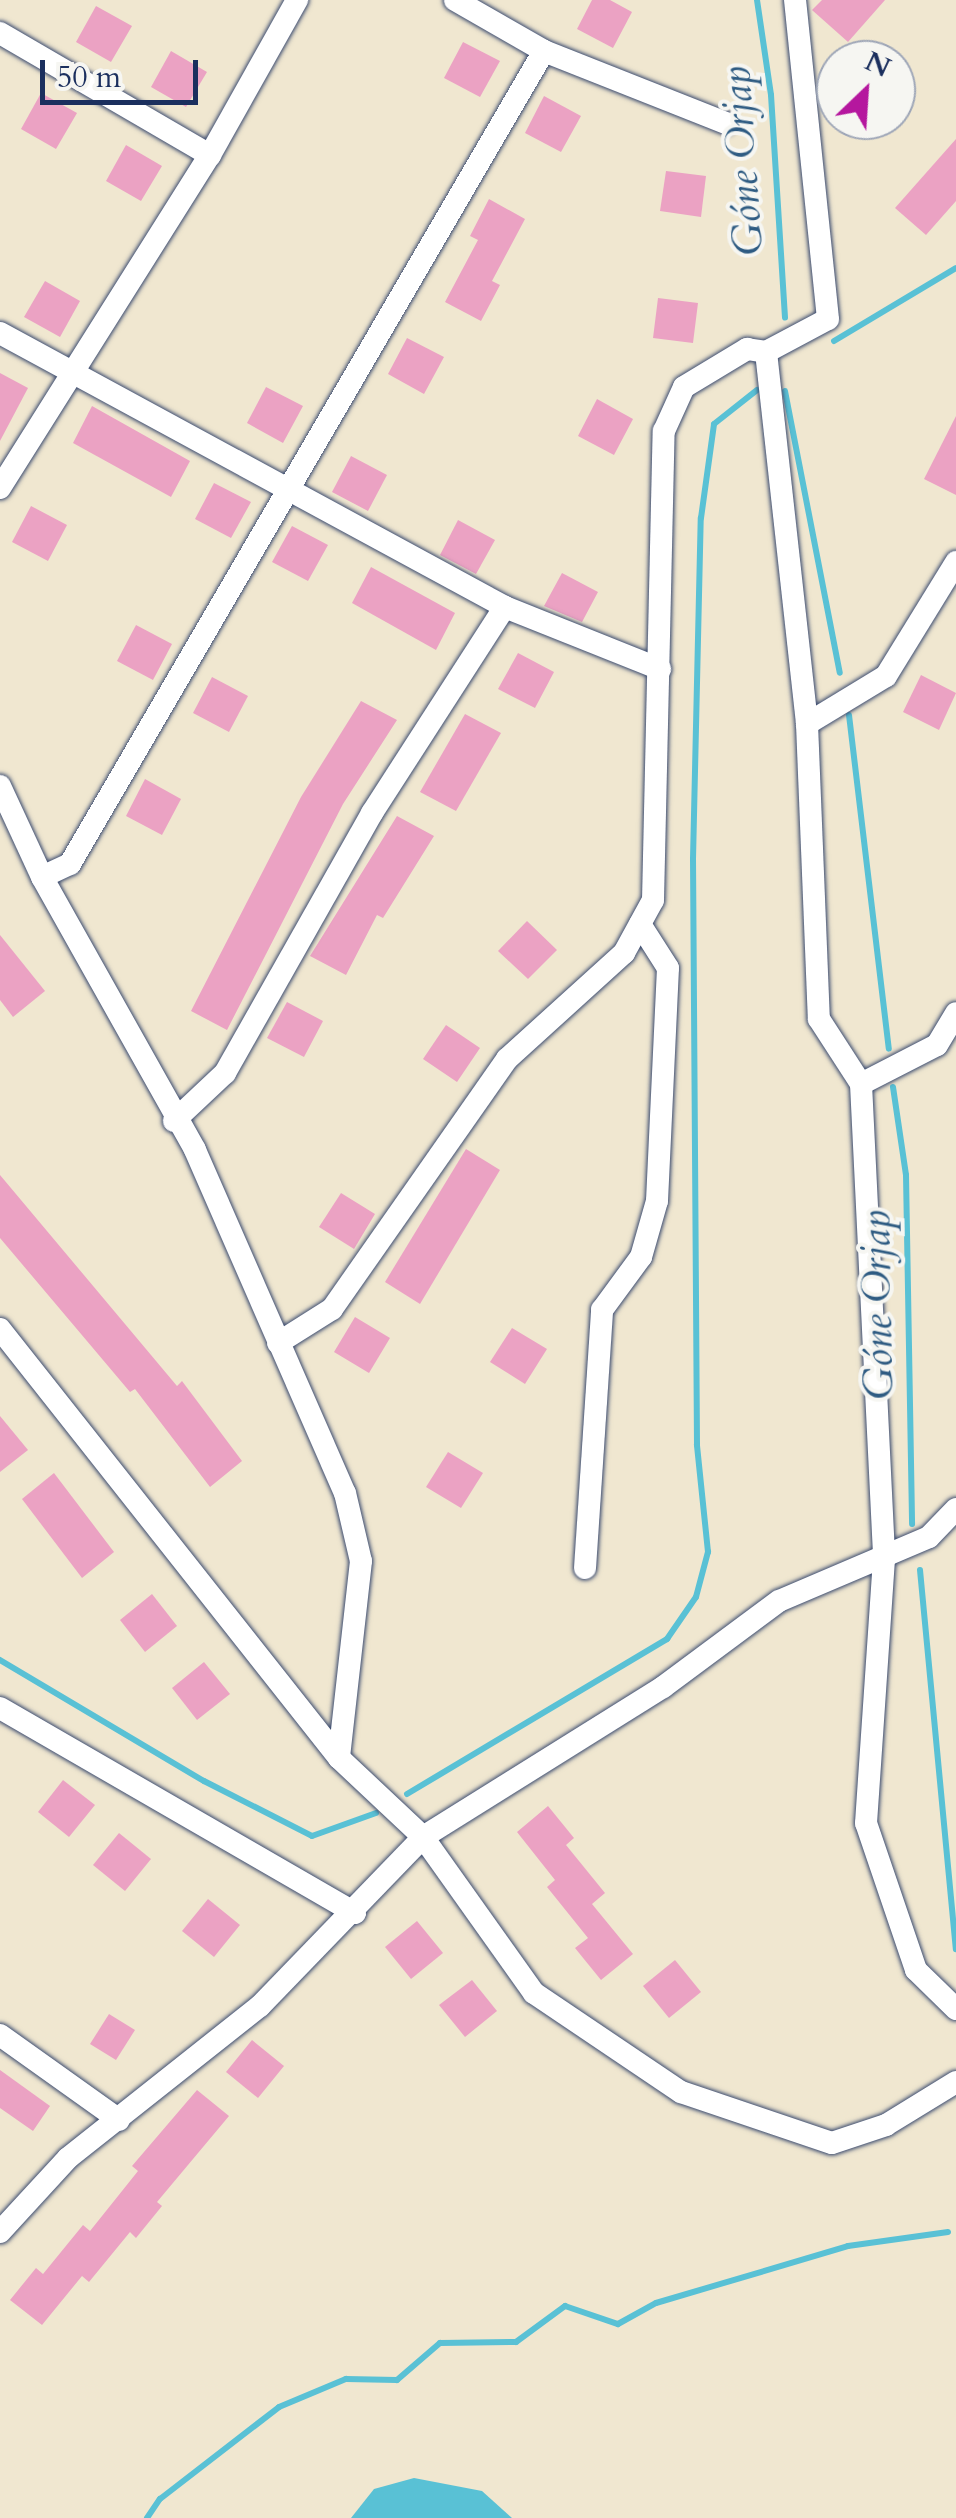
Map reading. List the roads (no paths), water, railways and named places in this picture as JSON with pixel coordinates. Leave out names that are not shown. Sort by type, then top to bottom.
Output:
[{"type":"street","points":[[0,488],[210,155],[296,0]]},
{"type":"street","points":[[454,0],[544,51],[726,123]]},
{"type":"street","points":[[278,1343],[332,1309],[508,1059],[624,953],[653,900],[664,431],[684,387],[747,349],[766,352],[828,318],[795,0]]},
{"type":"street","points":[[0,33],[210,155]]},
{"type":"street","points":[[42,877],[70,864],[292,492],[544,51]]},
{"type":"street","points":[[0,333],[505,607],[660,669]]},
{"type":"street","points":[[766,352],[807,724],[819,1018],[861,1084],[884,1559],[866,1823],[916,1970],[956,2008]]},
{"type":"street","points":[[807,724],[886,676],[956,562]]},
{"type":"street","points":[[174,1121],[225,1073],[372,813],[505,607]]},
{"type":"street","points":[[0,786],[42,877],[174,1121],[196,1150],[346,1493],[361,1561],[339,1758]]},
{"type":"street","points":[[585,1568],[602,1310],[641,1257],[657,1201],[668,968],[640,924]]},
{"type":"street","points":[[861,1084],[938,1045],[956,1013]]},
{"type":"street","points":[[0,1329],[339,1758],[423,1836],[534,1993],[681,2092],[832,2142],[886,2125],[956,2082]]},
{"type":"street","points":[[0,2232],[68,2158],[260,2006],[355,1913],[423,1836],[662,1687],[779,1601],[929,1537],[956,1509]]},
{"type":"street","points":[[0,1708],[355,1913]]},
{"type":"street","points":[[0,2035],[120,2120]]},
{"type":"water","points":[[414,2478],[482,2491],[512,2518],[351,2518],[374,2489]]},
{"type":"waterway","name":"Góne Orjap","points":[[757,0],[771,95],[785,318]]},
{"type":"waterway","points":[[834,341],[956,268]]},
{"type":"waterway","points":[[407,1794],[667,1639],[696,1597],[708,1552],[697,1445],[693,859],[701,518],[714,424],[757,390]]},
{"type":"waterway","name":"Góne Orjap","points":[[785,391],[840,673]]},
{"type":"waterway","name":"Góne Orjap","points":[[849,715],[889,1049]]},
{"type":"waterway","name":"Góne Orjap","points":[[893,1087],[906,1175],[912,1524]]},
{"type":"waterway","name":"Góne Orjap","points":[[920,1570],[956,1949]]},
{"type":"waterway","points":[[0,1660],[204,1781],[312,1836],[376,1813]]},
{"type":"waterway","points":[[147,2518],[160,2499],[279,2407],[346,2379],[397,2380],[440,2343],[516,2342],[565,2306],[618,2324],[656,2303],[848,2246],[948,2232]]}]
